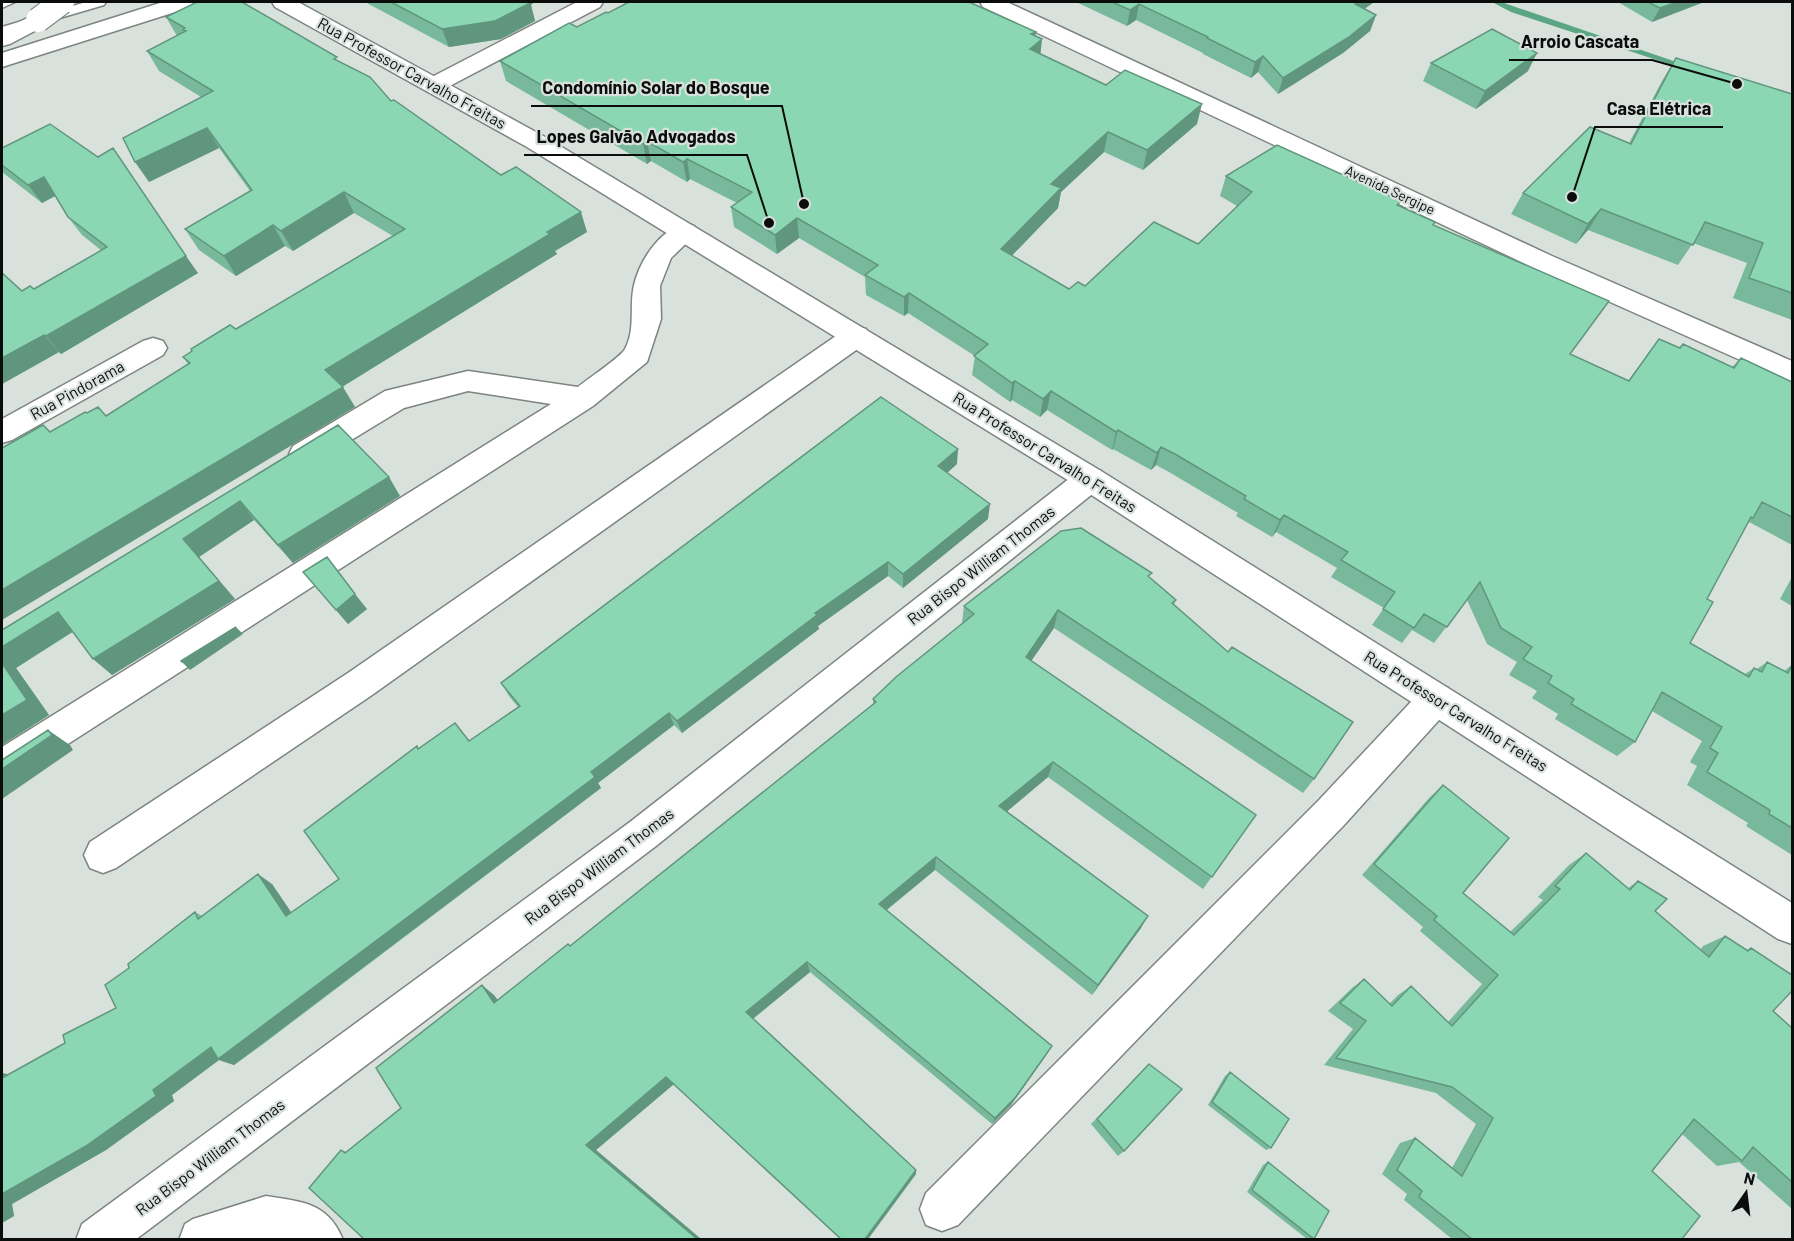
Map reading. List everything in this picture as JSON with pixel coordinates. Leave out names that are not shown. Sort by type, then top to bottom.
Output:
[{"type":"street","points":[[2,39],[38,20],[62,2]]},
{"type":"street","points":[[2,60],[183,2]]},
{"type":"street","name":"Rua Professor Carvalho Freitas","points":[[284,2],[436,84],[685,232],[1090,479],[1792,925]]},
{"type":"street","points":[[436,84],[592,2]]},
{"type":"street","name":"Avenida Sergipe","points":[[991,2],[1543,262],[1792,373]]},
{"type":"street","points":[[2,766],[583,398],[637,355],[647,319],[646,286],[660,254],[685,232]]},
{"type":"street","points":[[103,855],[360,684],[856,336]]},
{"type":"street","name":"Rua Pindorama","points":[[2,432],[153,348]]},
{"type":"street","points":[[284,466],[395,399],[468,381],[583,398]]},
{"type":"street","name":"Rua Bispo William Thomas","points":[[98,1239],[643,834],[1090,479]]},
{"type":"street","points":[[942,1209],[1332,812],[1436,699]]},
{"type":"street","points":[[201,1239],[266,1218],[304,1224],[321,1239]]},
{"type":"lane","points":[[2,4],[8,2]]},
{"type":"lane","points":[[2,30],[47,2]]},
{"type":"lane","points":[[2,30],[99,2]]},
{"type":"building","points":[[197,2],[242,2],[337,57],[334,59],[370,77],[391,101],[394,100],[501,175],[516,167],[581,212],[547,232],[550,234],[325,370],[343,387],[2,590],[2,448],[43,425],[50,432],[98,407],[106,416],[190,363],[183,357],[192,351],[191,349],[230,325],[236,329],[405,229],[344,192],[281,231],[273,225],[224,256],[185,229],[252,190],[207,128],[135,162],[123,138],[213,91],[147,51],[186,31],[183,30],[185,28],[166,17]]},
{"type":"building","points":[[391,2],[530,3],[495,21],[442,29]]},
{"type":"building","points":[[629,2],[969,2],[1036,32],[1031,34],[1042,39],[1030,49],[1106,85],[1125,70],[1202,104],[1147,150],[1108,132],[1051,184],[1061,188],[1001,249],[1069,289],[1078,282],[1085,286],[1154,222],[1198,244],[1252,192],[1226,176],[1277,145],[1401,201],[1397,205],[1435,222],[1433,225],[1609,301],[1570,354],[1629,381],[1659,339],[1680,348],[1683,344],[1734,368],[1741,358],[1792,382],[1792,517],[1762,502],[1753,518],[1751,517],[1707,599],[1713,602],[1690,643],[1749,677],[1754,668],[1762,672],[1767,662],[1788,673],[1792,665],[1792,828],[1769,814],[1770,810],[1707,772],[1718,753],[1710,748],[1722,727],[1662,692],[1635,742],[1571,704],[1574,699],[1548,683],[1552,676],[1523,659],[1532,647],[1501,628],[1480,582],[1447,627],[1424,614],[1414,628],[1383,609],[1395,592],[1341,560],[1348,552],[1284,515],[1280,520],[1244,499],[1246,496],[1175,454],[1161,447],[1157,453],[1118,430],[1116,432],[1051,391],[1043,399],[1015,381],[1012,383],[974,356],[988,344],[909,293],[904,297],[865,275],[878,265],[797,218],[775,235],[731,207],[752,192],[687,159],[683,162],[647,141],[643,144],[500,61],[569,23],[577,27]]},
{"type":"building","points":[[1112,2],[1358,2],[1355,4],[1376,15],[1349,37],[1283,78],[1263,56],[1255,62],[1139,4],[1130,10]]},
{"type":"building","points":[[1648,2],[1677,2],[1660,8]]},
{"type":"building","points":[[1492,29],[1537,53],[1485,91],[1431,63]]},
{"type":"building","points":[[1676,58],[1792,94],[1792,293],[1749,278],[1763,243],[1705,222],[1693,245],[1601,209],[1588,224],[1523,193],[1590,127],[1631,144]]},
{"type":"building","points":[[50,124],[98,157],[113,148],[186,256],[46,336],[2,358],[2,273],[22,291],[30,286],[34,289],[107,247],[68,217],[44,177],[28,185],[2,165],[2,148]]},
{"type":"building","points":[[881,397],[958,449],[938,466],[990,504],[903,574],[888,562],[815,613],[817,615],[677,721],[669,713],[591,772],[595,777],[218,1059],[211,1047],[153,1090],[156,1096],[86,1146],[2,1194],[2,1078],[65,1043],[63,1035],[116,1008],[105,985],[129,968],[128,964],[195,912],[198,919],[258,874],[286,916],[339,879],[304,831],[417,746],[418,749],[455,723],[469,741],[520,706],[501,683]]},
{"type":"building","points":[[338,425],[389,477],[278,545],[240,501],[183,539],[219,581],[93,659],[58,612],[2,647],[2,630]]},
{"type":"building","points":[[1081,528],[1152,573],[1148,576],[1176,600],[1172,603],[1228,652],[1232,647],[1353,722],[1314,779],[1058,610],[1026,657],[1256,815],[1212,877],[1053,762],[999,806],[1148,916],[1098,985],[936,857],[879,904],[1052,1046],[1015,1098],[995,1118],[807,962],[746,1012],[916,1170],[865,1239],[841,1239],[666,1077],[586,1145],[697,1239],[364,1239],[309,1188],[341,1150],[345,1153],[401,1108],[376,1068],[482,985],[494,1003],[568,944],[570,946],[876,702],[873,699],[896,677],[974,614],[964,606],[1061,531]]},
{"type":"building","points":[[327,557],[355,594],[336,610],[303,572]]},
{"type":"building","points":[[236,627],[182,662],[181,661]]},
{"type":"building","points":[[2,663],[27,700],[2,715]]},
{"type":"building","points":[[48,730],[52,735],[2,769],[2,760]]},
{"type":"building","points":[[1443,785],[1509,838],[1463,893],[1514,935],[1560,889],[1555,886],[1586,853],[1630,890],[1638,881],[1667,899],[1655,911],[1709,957],[1725,936],[1748,951],[1751,948],[1792,975],[1792,991],[1773,1011],[1792,1028],[1792,1182],[1753,1147],[1742,1161],[1694,1119],[1652,1171],[1700,1216],[1682,1239],[1472,1239],[1419,1197],[1422,1191],[1397,1170],[1415,1138],[1462,1176],[1493,1118],[1452,1087],[1336,1058],[1366,1021],[1340,1003],[1364,979],[1392,1006],[1411,986],[1452,1026],[1498,975],[1434,920],[1437,916],[1374,864]]},
{"type":"building","points":[[1149,1064],[1182,1089],[1124,1151],[1097,1119]]},
{"type":"building","points":[[1230,1072],[1289,1119],[1271,1148],[1212,1102]]},
{"type":"building","points":[[1268,1162],[1329,1211],[1314,1239],[1252,1190]]},
{"type":"waterway","points":[[1496,2],[1687,67]]},
{"type":"place","name":"Arroio Cascata","points":[[1737,84]]},
{"type":"place","name":"Casa Elétrica","points":[[1572,197]]},
{"type":"place","name":"Condomínio Solar do Bosque","points":[[804,204]]},
{"type":"place","name":"Lopes Galvão Advogados","points":[[769,223]]}]
